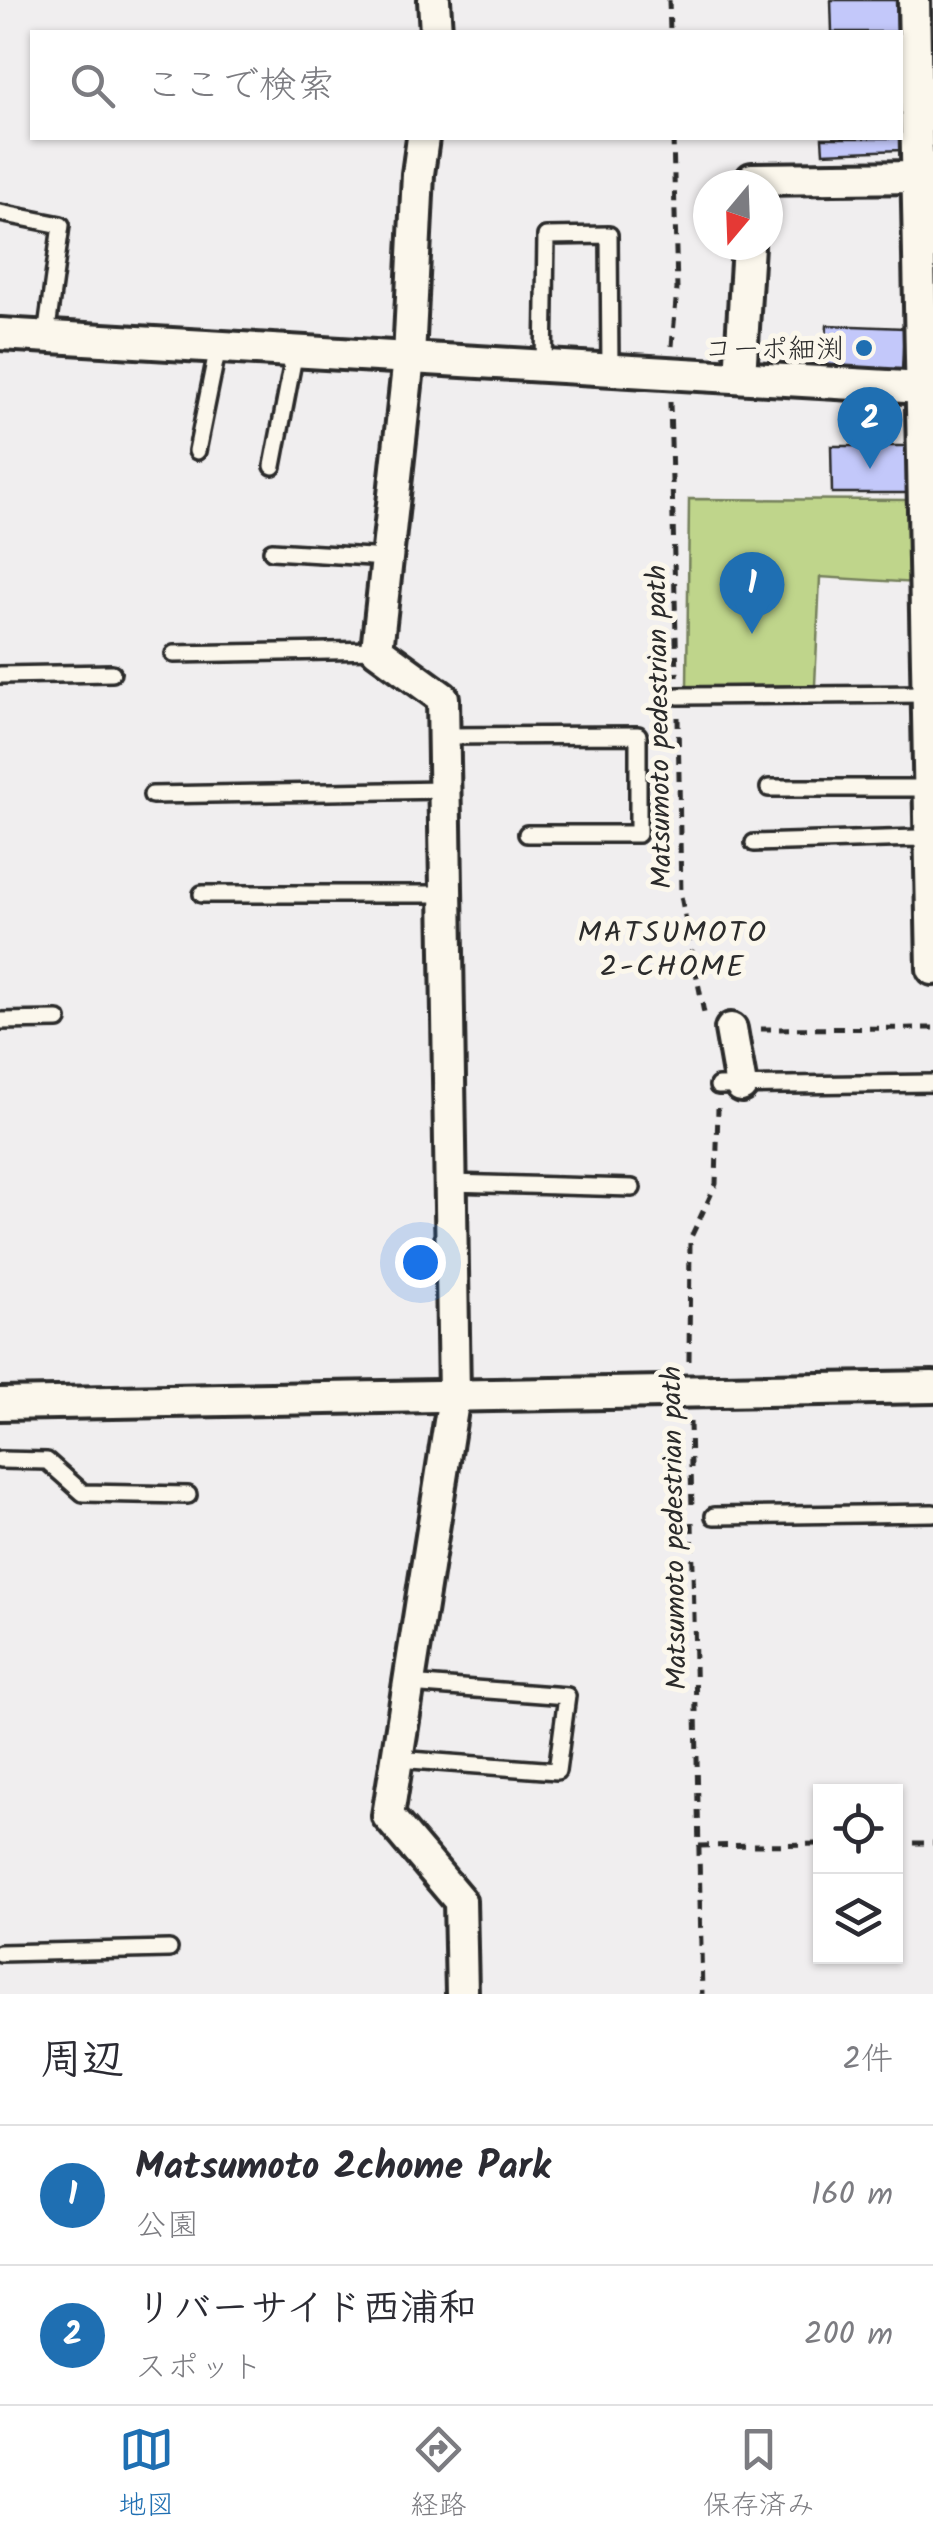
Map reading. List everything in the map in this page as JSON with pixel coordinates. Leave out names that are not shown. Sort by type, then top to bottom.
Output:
[{"type":"street","points":[[434,0],[436,30]]},
{"type":"street","points":[[914,0],[925,41],[918,177],[922,388],[928,444],[933,969]]},
{"type":"street","points":[[422,140],[409,358],[378,650],[443,698],[454,1396],[388,1816],[460,1901],[462,1994]]},
{"type":"street","points":[[783,179],[918,177]]},
{"type":"street","points":[[740,378],[747,260]]},
{"type":"street","points":[[0,334],[922,388]]},
{"type":"street","points":[[719,1029],[730,1086]]},
{"type":"street","points":[[0,1404],[933,1388]]},
{"type":"lane","points":[[0,212],[61,225],[46,337]]},
{"type":"lane","points":[[544,366],[546,236],[609,235],[610,370]]},
{"type":"lane","points":[[197,451],[218,347]]},
{"type":"lane","points":[[273,466],[295,351]]},
{"type":"lane","points":[[272,550],[387,558]]},
{"type":"lane","points":[[174,654],[378,650]]},
{"type":"lane","points":[[0,674],[112,674]]},
{"type":"lane","points":[[678,696],[930,701]]},
{"type":"lane","points":[[444,736],[638,736],[638,834],[527,834]]},
{"type":"lane","points":[[768,788],[930,788]]},
{"type":"lane","points":[[152,795],[444,790]]},
{"type":"lane","points":[[754,842],[917,838],[932,848]]},
{"type":"lane","points":[[202,894],[446,894]]},
{"type":"lane","points":[[0,1021],[58,1020]]},
{"type":"lane","points":[[730,1086],[933,1084]]},
{"type":"lane","points":[[450,1183],[632,1188]]},
{"type":"lane","points":[[0,1460],[47,1461],[83,1492],[188,1495]]},
{"type":"lane","points":[[714,1516],[933,1512]]},
{"type":"lane","points":[[397,1759],[557,1771],[568,1696],[408,1684]]},
{"type":"lane","points":[[0,1953],[169,1949]]},
{"type":"path","points":[[670,0],[670,30]]},
{"type":"path","name":"Matsumoto pedestrian path","points":[[673,140],[678,289],[670,373],[681,896],[719,1029]]},
{"type":"path","points":[[719,1029],[933,1028]]},
{"type":"path","name":"Matsumoto pedestrian path","points":[[702,1994],[689,1392],[690,1239],[716,1184],[730,1086]]},
{"type":"path","points":[[903,1843],[933,1843]]},
{"type":"path","points":[[699,1846],[813,1844]]},
{"type":"green space","points":[[689,499],[915,500],[916,583],[820,577],[815,685],[687,687]]},
{"type":"building","points":[[831,0],[896,0],[897,30],[832,30]]},
{"type":"building","points":[[822,140],[901,140],[902,150],[823,153]]},
{"type":"building","name":"コーポ細渕","points":[[827,325],[904,328],[902,371],[825,368]]},
{"type":"building","points":[[831,446],[908,446],[908,493],[832,493]]},
{"type":"place","name":"コーポ細渕","points":[[864,348]]},
{"type":"place","name":"リバーサイド西浦和","points":[[870,469]]},
{"type":"place","name":"Matsumoto 2chome Park","points":[[752,634]]},
{"type":"district","name":"MATSUMOTO 2-CHOME","points":[[673,949]]}]
